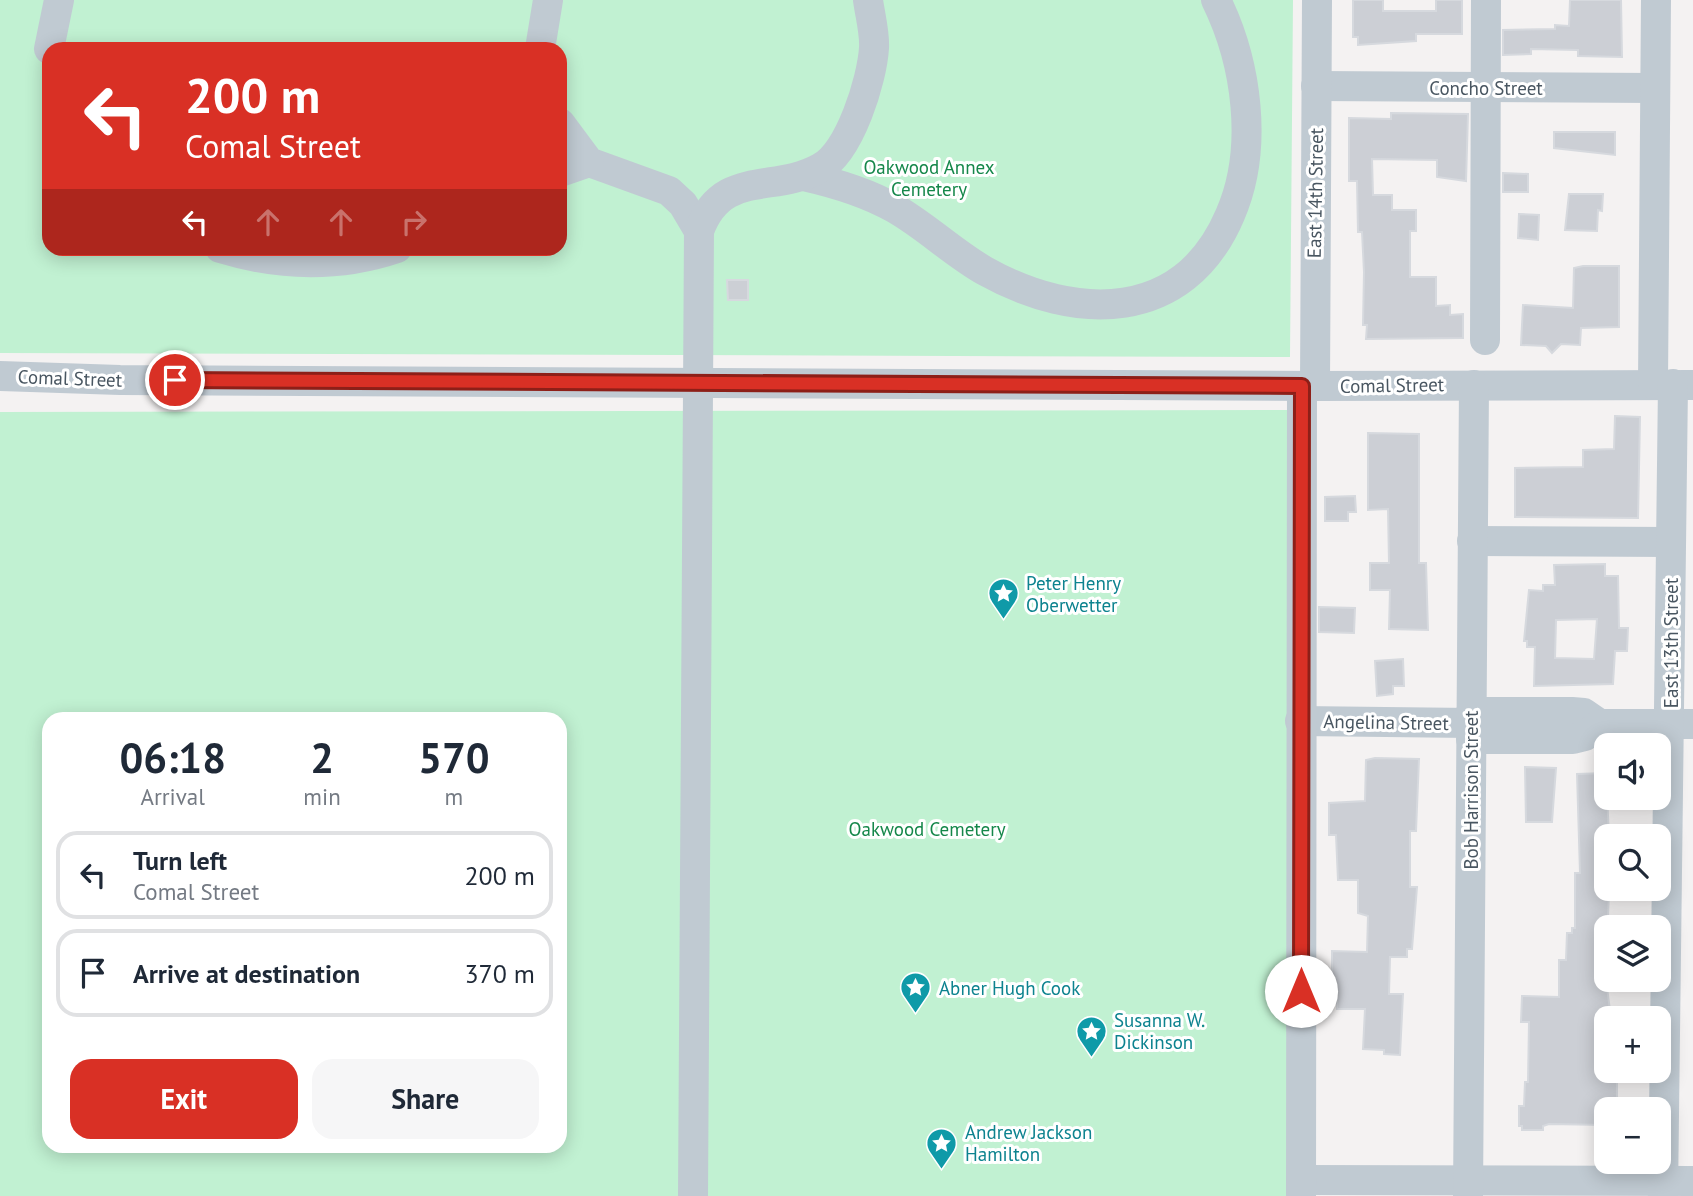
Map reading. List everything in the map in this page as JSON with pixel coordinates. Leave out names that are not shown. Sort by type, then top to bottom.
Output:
[{"type":"street","points":[[50,42],[59,0]]},
{"type":"street","points":[[541,42],[548,0]]},
{"type":"street","points":[[693,1196],[699,231],[707,209],[722,196],[747,186],[804,176],[824,167],[838,149],[854,122],[865,95],[874,45],[868,0]]},
{"type":"street","points":[[804,176],[836,183],[893,208],[985,271],[1027,291],[1093,306],[1123,304],[1153,296],[1204,262],[1220,240],[1235,206],[1242,175],[1245,141],[1240,71],[1234,42],[1216,0]]},
{"type":"street","name":"East 14th Street","points":[[1301,1188],[1300,721],[1317,0]]},
{"type":"street","points":[[1485,340],[1486,0]]},
{"type":"street","name":"East 13th Street","points":[[1656,0],[1655,88],[1673,384],[1671,542],[1682,724],[1663,1188]]},
{"type":"street","name":"Concho Street","points":[[1316,86],[1655,88]]},
{"type":"street","points":[[567,132],[589,162],[668,191],[683,204],[699,231]]},
{"type":"street","points":[[567,170],[589,162]]},
{"type":"street","points":[[257,256],[280,261],[324,264],[360,256]]},
{"type":"street","name":"Comal Street","points":[[0,376],[120,380],[1308,386],[1673,384]]},
{"type":"street","name":"Bob Harrison Street","points":[[1468,1187],[1474,385]]},
{"type":"street","points":[[1472,541],[1671,542]]},
{"type":"street","name":"Angelina Street","points":[[1300,721],[1471,725],[1573,739],[1585,736],[1600,724],[1682,724]]},
{"type":"street","points":[[1301,1188],[1663,1188],[1693,1181]]},
{"type":"green space","name":"Oakwood Annex Cemetery","points":[[0,0],[1293,0],[1290,357],[0,353]]},
{"type":"green space","name":"Oakwood Cemetery","points":[[1293,410],[1294,1196],[0,1196],[0,412]]},
{"type":"building","points":[[1353,0],[1383,0],[1383,11],[1436,11],[1436,0],[1462,0],[1462,34],[1416,34],[1416,41],[1358,45],[1358,37],[1353,37]]},
{"type":"building","points":[[1570,0],[1621,0],[1622,57],[1578,56],[1578,50],[1531,49],[1531,54],[1503,55],[1503,30],[1555,29],[1555,25],[1569,26]]},
{"type":"building","points":[[1391,113],[1468,114],[1466,181],[1437,177],[1437,160],[1372,159],[1373,195],[1392,195],[1392,210],[1416,210],[1416,231],[1410,231],[1410,277],[1436,277],[1436,306],[1450,305],[1450,315],[1463,314],[1463,338],[1366,339],[1367,325],[1363,325],[1364,272],[1362,232],[1358,232],[1357,181],[1349,181],[1349,118],[1391,119]]},
{"type":"building","points":[[1554,132],[1615,132],[1615,155],[1554,148]]},
{"type":"building","points":[[1503,173],[1528,174],[1528,192],[1503,192]]},
{"type":"building","points":[[1569,194],[1603,194],[1602,211],[1598,210],[1597,231],[1565,230]]},
{"type":"building","points":[[1519,214],[1539,215],[1538,240],[1518,238]]},
{"type":"building","points":[[1619,266],[1619,327],[1581,328],[1580,345],[1561,344],[1552,353],[1546,346],[1521,345],[1523,305],[1573,308],[1574,268]]},
{"type":"building","points":[[727,280],[748,280],[748,300],[728,300]]},
{"type":"building","points":[[1615,416],[1640,417],[1638,518],[1515,517],[1515,468],[1583,467],[1583,450],[1614,449]]},
{"type":"building","points":[[1368,433],[1419,434],[1419,563],[1426,563],[1428,630],[1389,629],[1390,590],[1370,590],[1370,563],[1389,563],[1388,509],[1368,510]]},
{"type":"building","points":[[1355,496],[1356,512],[1348,512],[1348,521],[1325,521],[1325,497]]},
{"type":"building","points":[[1605,564],[1605,576],[1618,576],[1619,628],[1628,628],[1627,651],[1615,651],[1613,684],[1534,686],[1535,647],[1527,647],[1527,641],[1524,641],[1529,590],[1543,591],[1543,585],[1555,585],[1554,565]],"holes":[[[1597,619],[1594,659],[1555,658],[1556,620]]]},
{"type":"building","points":[[1319,607],[1355,608],[1354,633],[1319,632]]},
{"type":"building","points":[[1403,659],[1404,686],[1393,686],[1393,694],[1377,696],[1375,661]]},
{"type":"building","points":[[1419,759],[1416,831],[1410,831],[1410,887],[1417,887],[1412,949],[1407,949],[1407,957],[1390,957],[1389,994],[1403,994],[1400,1055],[1384,1054],[1384,1050],[1363,1049],[1365,1009],[1337,1009],[1337,997],[1319,997],[1319,975],[1332,975],[1332,951],[1367,952],[1368,916],[1358,913],[1358,880],[1338,880],[1336,835],[1329,835],[1329,803],[1365,801],[1366,760]]},
{"type":"building","points":[[1525,767],[1556,768],[1552,822],[1526,822]]},
{"type":"building","points":[[1594,773],[1594,810],[1608,810],[1608,824],[1594,824],[1594,901],[1609,901],[1608,915],[1594,915],[1594,992],[1608,992],[1609,1006],[1594,1006],[1594,1083],[1617,1083],[1617,1097],[1594,1097],[1594,1125],[1549,1124],[1543,1126],[1543,1130],[1522,1130],[1522,1126],[1519,1126],[1519,1106],[1524,1106],[1525,1082],[1528,1082],[1529,1022],[1521,1022],[1522,996],[1559,997],[1559,960],[1566,960],[1567,933],[1572,933],[1572,928],[1575,928],[1575,873],[1580,873],[1577,774]]},
{"type":"place","name":"Peter Henry Oberwetter","points":[[1003,621]]},
{"type":"place","name":"Abner Hugh Cook","points":[[916,1015]]},
{"type":"place","name":"Susanna W. Dickinson","points":[[1091,1058]]},
{"type":"place","name":"Andrew Jackson Hamilton","points":[[942,1170]]},
{"type":"route","points":[[175,380],[1302,386],[1301,991]]}]
